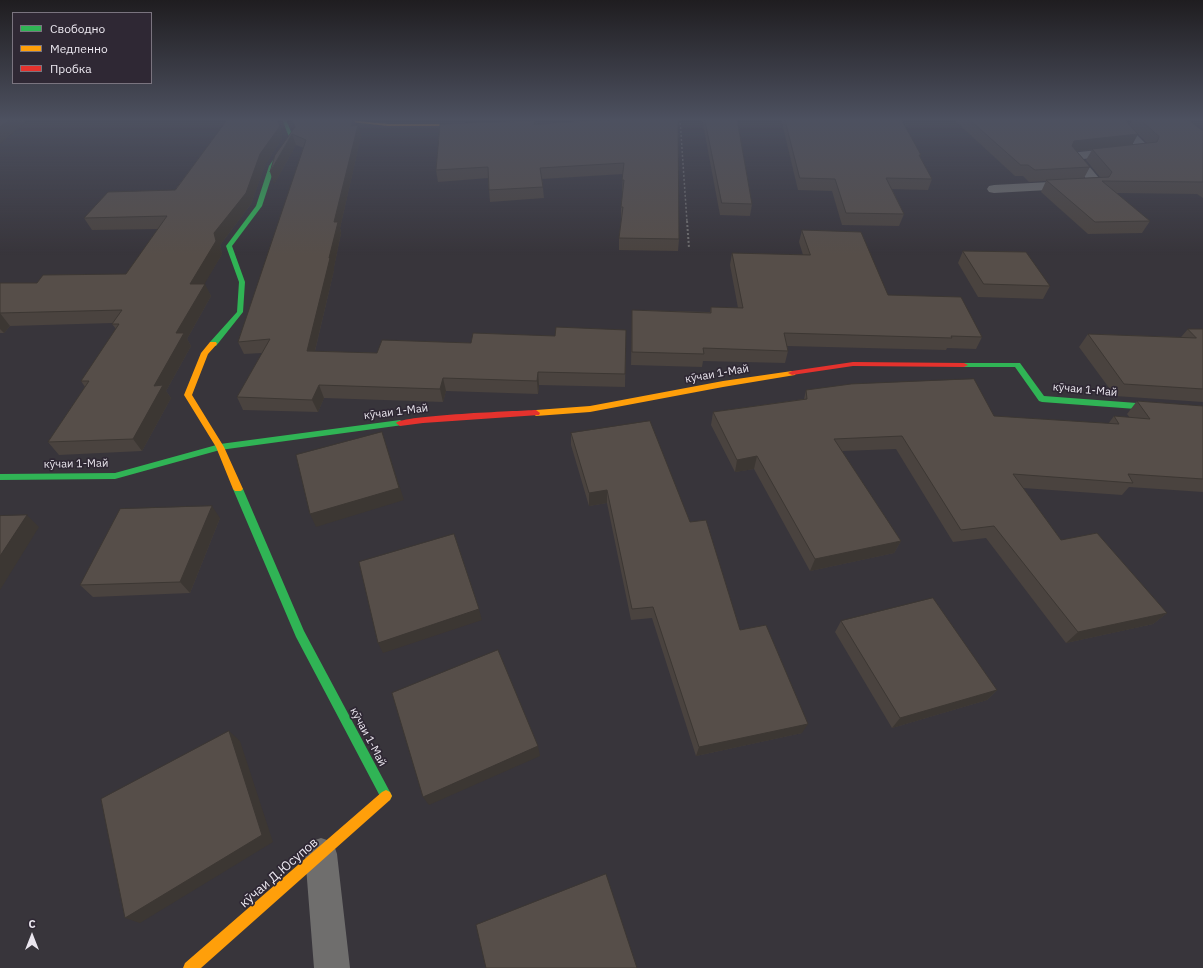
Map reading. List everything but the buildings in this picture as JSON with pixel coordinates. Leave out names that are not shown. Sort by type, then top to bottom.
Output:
[{"type":"street","name":"кӯчаи 1-Май","points":[[273,164],[259,206],[229,246],[242,282],[240,312],[205,353],[188,395],[220,447],[300,634],[386,797]]},
{"type":"street","points":[[994,189],[1097,184],[1081,164]]},
{"type":"street","name":"кӯчаи 1-Май","points":[[0,477],[115,476],[220,447],[423,420],[590,409],[723,384],[853,364],[1017,365],[1042,399],[1203,411]]},
{"type":"street","name":"кӯчаи Д.Юсупов","points":[[190,968],[386,797]]},
{"type":"street","points":[[321,854],[332,968]]},
{"type":"path","points":[[683,164],[689,248]]},
{"type":"traffic: fast","points":[[213,344],[240,312],[242,282],[229,246],[259,206],[273,164]]},
{"type":"traffic: fast","points":[[964,365],[1017,365],[1042,399],[1203,411]]},
{"type":"traffic: fast","points":[[0,477],[115,476],[220,447],[400,423]]},
{"type":"traffic: fast","points":[[238,489],[300,634],[386,796]]},
{"type":"traffic: slow","points":[[213,344],[205,353],[188,395],[220,447],[238,489]]},
{"type":"traffic: slow","points":[[536,413],[590,409],[723,384],[792,373]]},
{"type":"traffic: slow","points":[[190,968],[386,796]]},
{"type":"traffic: jam","points":[[792,373],[853,364],[964,365]]},
{"type":"traffic: jam","points":[[400,423],[423,420],[536,413]]}]
